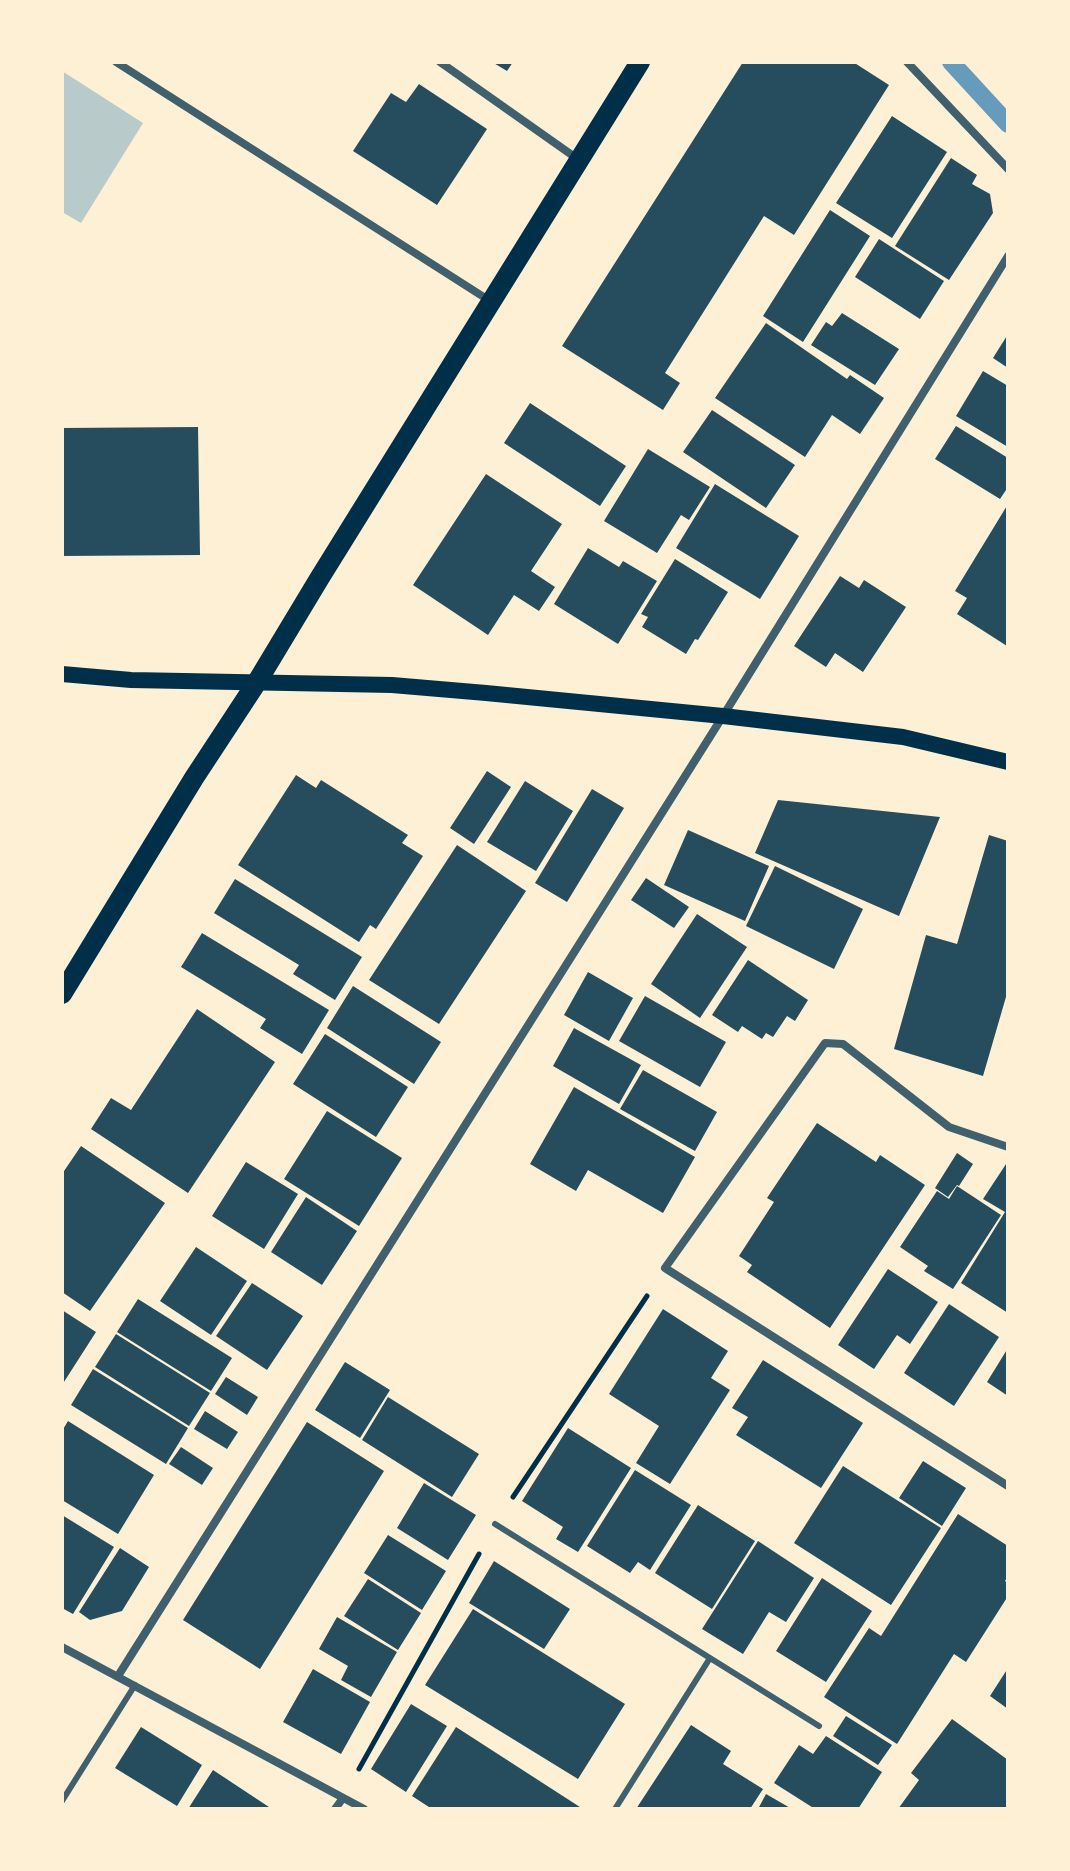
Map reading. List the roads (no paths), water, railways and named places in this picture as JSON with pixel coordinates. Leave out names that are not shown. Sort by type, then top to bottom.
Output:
[{"type":"main road","points":[[62,994],[640,62]]},
{"type":"main road","points":[[62,674],[131,680],[392,685],[723,716],[903,737],[1008,762]]},
{"type":"street","points":[[116,62],[491,301]]},
{"type":"street","points":[[440,62],[579,160]]},
{"type":"street","points":[[907,62],[1008,169]]},
{"type":"street","points":[[118,1676],[723,716],[1008,256]]},
{"type":"street","points":[[1008,1147],[949,1127],[843,1044],[825,1043],[665,1268],[1008,1486]]},
{"type":"street","points":[[62,1647],[364,1809]]},
{"type":"street","points":[[335,1809],[343,1798]]},
{"type":"lane","points":[[495,1524],[819,1726]]},
{"type":"lane","points":[[615,1809],[710,1658]]},
{"type":"lane","points":[[62,1801],[135,1685]]},
{"type":"waterway","points":[[951,62],[1008,124]]}]
